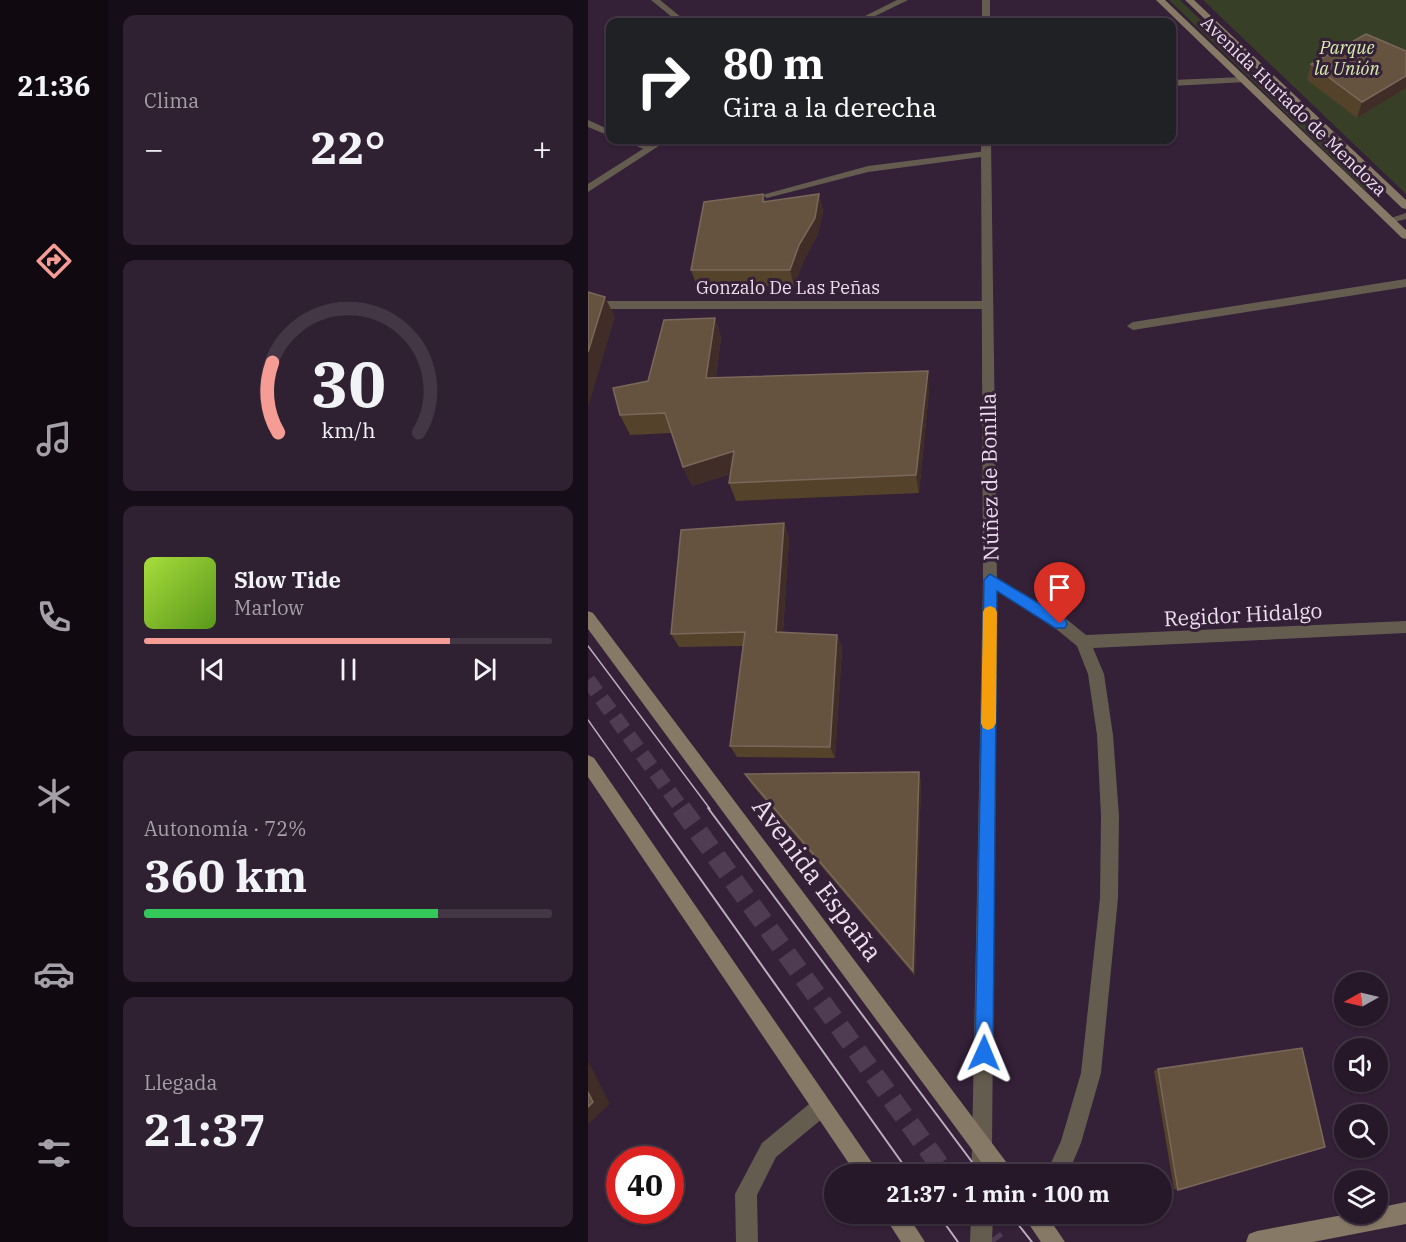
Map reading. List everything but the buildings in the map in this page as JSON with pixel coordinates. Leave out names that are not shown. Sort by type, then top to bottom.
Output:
[{"type":"main road","name":"Avenida Hurtado de Mendoza","points":[[1160,0],[1406,236]]},
{"type":"main road","name":"Avenida Hurtado de Mendoza","points":[[1189,0],[1406,206]]},
{"type":"main road","name":"Avenida España","points":[[588,616],[995,1164]]},
{"type":"main road","points":[[588,763],[861,1164]]},
{"type":"main road","points":[[1257,1242],[1406,1213]]},
{"type":"main road","points":[[901,1224],[914,1242]]},
{"type":"main road","points":[[1043,1224],[1054,1242]]},
{"type":"street","points":[[655,0],[678,18]]},
{"type":"street","points":[[866,18],[904,0]]},
{"type":"street","points":[[986,0],[986,18]]},
{"type":"street","points":[[1176,83],[1243,80]]},
{"type":"street","points":[[588,123],[606,131]]},
{"type":"street","points":[[638,144],[649,148]]},
{"type":"street","points":[[588,189],[656,144]]},
{"type":"street","points":[[767,195],[868,169],[986,147]]},
{"type":"street","name":"Núñez de Bonilla","points":[[982,1164],[990,580],[986,147]]},
{"type":"street","points":[[1390,220],[1406,216]]},
{"type":"street","points":[[1133,326],[1406,283]]},
{"type":"street","name":"Gonzalo De Las Peñas","points":[[588,302],[606,305],[987,305]]},
{"type":"street","points":[[990,580],[1060,624],[1083,642],[1096,674],[1105,735],[1110,816],[1109,898],[1091,1073],[1071,1143],[1062,1164]]},
{"type":"street","name":"Regidor Hidalgo","points":[[1083,642],[1406,627]]},
{"type":"street","points":[[747,1242],[746,1194],[769,1150],[821,1107]]},
{"type":"street","points":[[981,1242],[982,1224]]},
{"type":"green space","points":[[1169,0],[1180,0],[1375,186],[1375,190],[1365,190]]},
{"type":"green space","name":"Parque la Unión","points":[[1203,0],[1406,0],[1406,194]]},
{"type":"tunnel","points":[[588,680],[682,809]]},
{"type":"tunnel","points":[[681,808],[939,1164]]},
{"type":"tunnel","points":[[982,1224],[995,1242]]},
{"type":"tram line","points":[[588,646],[710,809]]},
{"type":"tram line","points":[[588,720],[651,809]]},
{"type":"tram line","points":[[650,808],[903,1164]]},
{"type":"tram line","points":[[708,808],[974,1164]]},
{"type":"tram line","points":[[945,1224],[958,1242]]},
{"type":"tram line","points":[[1018,1224],[1032,1242]]},
{"type":"slow traffic","points":[[988,723],[990,612]]},
{"type":"route","points":[[984,1053],[990,580],[1060,624]]}]
